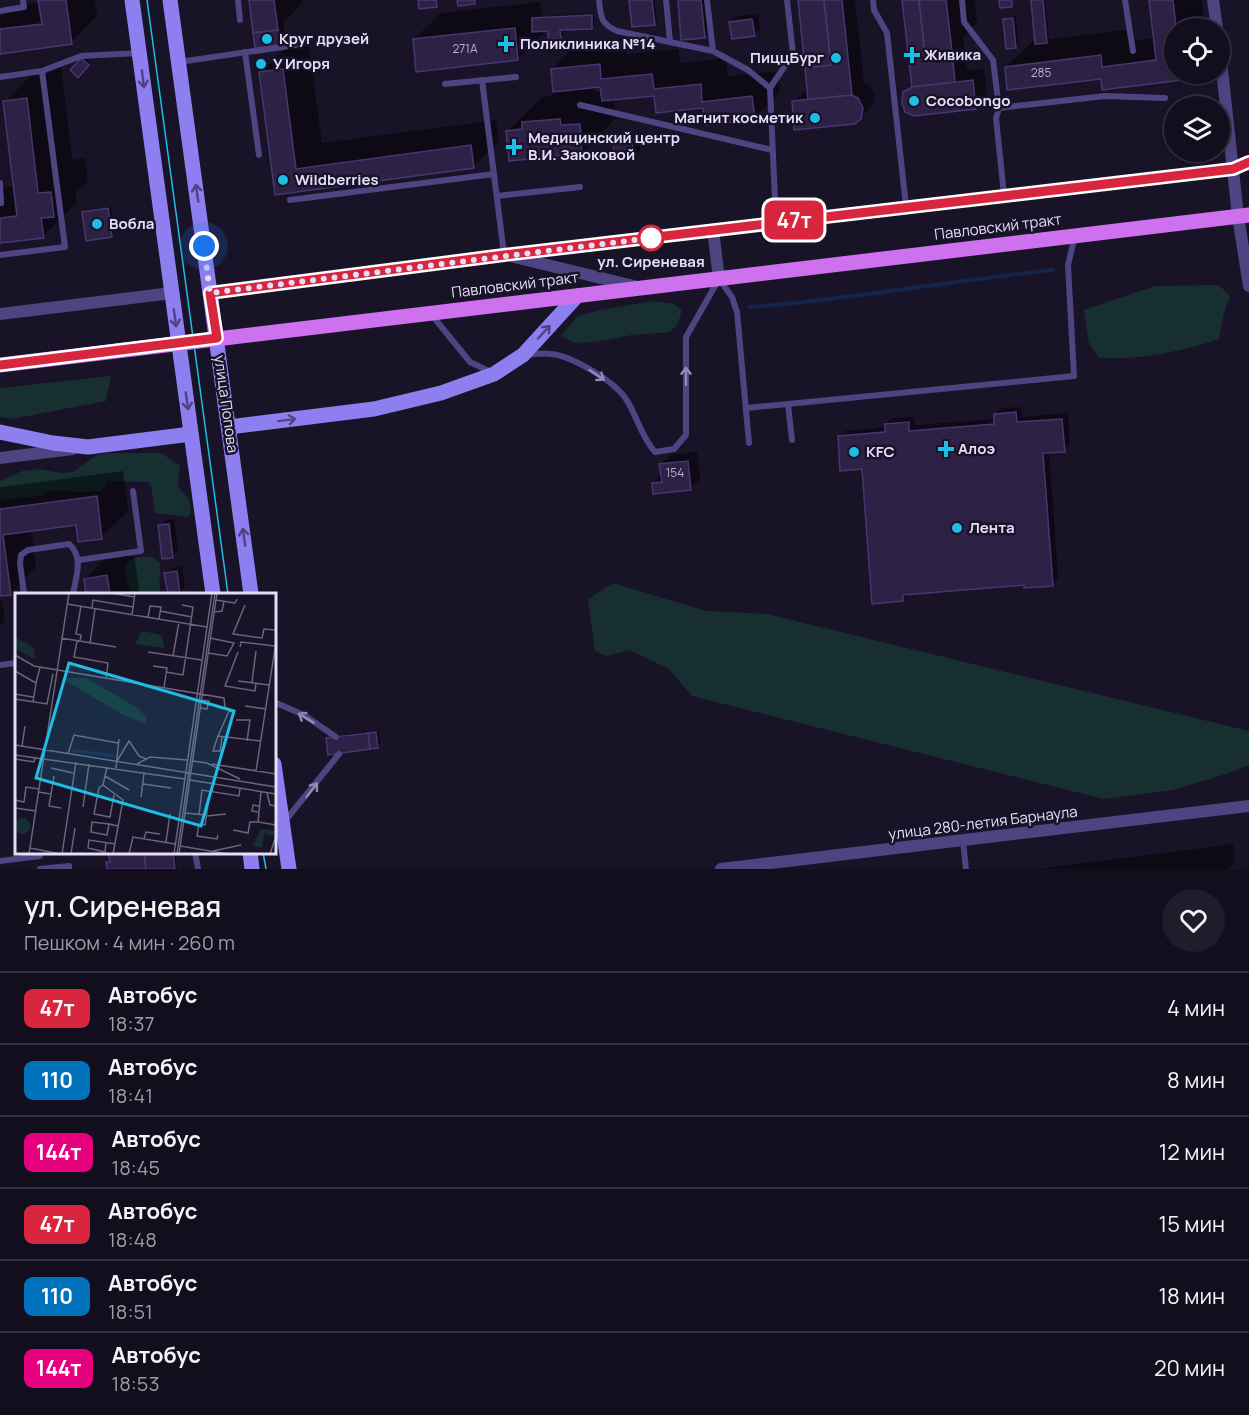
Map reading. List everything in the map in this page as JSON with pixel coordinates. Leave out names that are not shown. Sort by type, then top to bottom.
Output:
[{"type":"main road","points":[[132,0],[213,593]]},
{"type":"main road","name":"улица Попова","points":[[170,0],[251,593]]},
{"type":"main road","name":"Павловский тракт","points":[[0,365],[1243,215]]},
{"type":"main road","points":[[229,427],[374,409],[441,393],[494,374],[523,355],[578,296]]},
{"type":"main road","points":[[0,432],[53,443],[87,447],[191,434]]},
{"type":"main road","points":[[276,777],[289,869]]},
{"type":"main road","points":[[249,854],[252,869]]},
{"type":"street","points":[[1213,0],[1216,18]]},
{"type":"street","points":[[1224,84],[1233,169],[1243,215],[1249,286]]},
{"type":"street","points":[[210,293],[906,206],[1233,169],[1249,162]]},
{"type":"street","points":[[713,230],[719,279]]},
{"type":"street","points":[[504,255],[642,288]]},
{"type":"street","points":[[0,314],[172,293]]},
{"type":"street","points":[[0,458],[87,447]]},
{"type":"street","name":"улица 280-летия Барнаула","points":[[721,869],[1249,806]]},
{"type":"lane","points":[[0,10],[24,7],[23,0]]},
{"type":"lane","points":[[238,0],[240,20]]},
{"type":"lane","points":[[599,0],[601,18],[605,26],[616,31],[712,51],[748,70],[770,88]]},
{"type":"lane","points":[[666,0],[670,42]]},
{"type":"lane","points":[[707,0],[712,51]]},
{"type":"lane","points":[[776,222],[770,88],[793,54],[787,0]]},
{"type":"lane","points":[[873,0],[874,10],[887,33],[906,206]]},
{"type":"lane","points":[[962,0],[964,21],[993,60],[999,108],[996,118],[1004,195]]},
{"type":"lane","points":[[1125,0],[1132,51]]},
{"type":"lane","points":[[179,62],[296,45]]},
{"type":"lane","points":[[0,77],[42,71],[81,56],[140,52]]},
{"type":"lane","points":[[245,52],[259,155]]},
{"type":"lane","points":[[0,255],[65,247],[42,71]]},
{"type":"lane","points":[[446,84],[516,77]]},
{"type":"lane","points":[[482,80],[504,255]]},
{"type":"lane","points":[[999,108],[1105,96],[1164,98]]},
{"type":"lane","points":[[580,105],[772,150]]},
{"type":"lane","points":[[290,200],[494,174]]},
{"type":"lane","points":[[0,183],[1,203]]},
{"type":"lane","points":[[497,196],[580,188]]},
{"type":"lane","points":[[746,408],[1074,376],[1068,265],[1076,236]]},
{"type":"lane","points":[[523,355],[551,354],[575,361],[617,389],[626,399],[645,441],[655,452],[674,449],[686,435],[687,337],[719,279],[732,297],[737,312],[749,443]]},
{"type":"lane","points":[[430,313],[470,362],[494,374]]},
{"type":"lane","points":[[788,404],[792,440]]},
{"type":"lane","points":[[79,560],[141,551],[133,491]]},
{"type":"lane","points":[[24,593],[21,555],[28,550],[69,544],[75,549],[79,560],[74,593]]},
{"type":"lane","points":[[0,665],[15,663]]},
{"type":"lane","points":[[276,703],[304,715],[336,737]]},
{"type":"lane","points":[[283,824],[339,754]]},
{"type":"lane","points":[[963,841],[966,869]]},
{"type":"lane","points":[[0,861],[40,856],[40,854]]},
{"type":"lane","points":[[195,854],[198,869]]},
{"type":"lane","points":[[40,869],[69,866],[69,869]]},
{"type":"green space","points":[[1219,285],[1230,296],[1219,339],[1189,348],[1129,358],[1099,358],[1089,344],[1084,310],[1155,286]]},
{"type":"green space","points":[[653,301],[674,304],[682,310],[677,326],[669,332],[584,343],[572,342],[561,336],[578,316]]},
{"type":"green space","points":[[111,376],[106,401],[12,419],[0,417],[0,388]]},
{"type":"green space","points":[[161,453],[180,466],[178,486],[190,501],[191,514],[187,517],[155,513],[149,482],[107,481],[102,491],[50,491],[41,496],[0,500],[0,481],[22,471],[39,469],[61,473],[73,472],[97,455]]},
{"type":"green space","points":[[152,557],[160,563],[161,593],[132,593],[127,582],[125,565],[129,560]]},
{"type":"green space","points":[[613,583],[706,611],[767,614],[1249,731],[1249,765],[1173,790],[1104,799],[692,696],[669,669],[630,650],[606,656],[595,651],[588,599]]},
{"type":"building","points":[[38,0],[66,0],[72,44],[0,54],[0,29],[42,24]]},
{"type":"building","points":[[249,0],[274,0],[278,30],[253,33]]},
{"type":"building","points":[[418,0],[436,0],[437,7],[419,9]]},
{"type":"building","points":[[457,0],[475,0],[475,4],[458,6]]},
{"type":"building","points":[[629,0],[652,0],[655,25],[632,27]]},
{"type":"building","points":[[678,0],[701,0],[705,38],[681,40]]},
{"type":"building","points":[[798,0],[824,0],[831,65],[805,68]]},
{"type":"building","points":[[824,0],[842,0],[852,95],[808,100],[805,68],[831,65]]},
{"type":"building","points":[[902,0],[919,0],[925,54],[952,51],[955,82],[912,87]]},
{"type":"building","points":[[919,0],[946,0],[952,51],[925,54]]},
{"type":"building","points":[[999,0],[1012,0],[1012,7],[1000,8]]},
{"type":"building","points":[[1031,0],[1043,0],[1047,43],[1035,44]]},
{"type":"building","points":[[1149,0],[1173,0],[1175,18],[1164,18],[1164,82],[1102,90],[1101,79],[1007,90],[1005,67],[1101,55],[1102,67],[1156,60]]},
{"type":"building","points":[[592,15],[592,29],[560,30],[561,39],[548,39],[548,31],[532,32],[532,18]]},
{"type":"building","points":[[1013,18],[1016,48],[1006,49],[1003,19]]},
{"type":"building","points":[[752,19],[755,36],[732,39],[729,22]]},
{"type":"building","points":[[515,28],[518,60],[416,72],[413,39]]},
{"type":"building","points":[[278,30],[280,45],[255,48],[253,33]]},
{"type":"building","points":[[81,58],[89,65],[78,78],[70,70]]},
{"type":"building","points":[[600,64],[601,79],[652,74],[654,89],[701,84],[702,102],[752,96],[755,120],[705,125],[703,108],[656,113],[654,96],[602,101],[600,87],[553,92],[551,69]]},
{"type":"building","points":[[283,69],[296,169],[471,145],[474,168],[275,195],[259,72]]},
{"type":"building","points":[[973,80],[976,109],[914,116],[905,112],[902,103],[903,92],[912,87]]},
{"type":"building","points":[[852,95],[858,98],[863,108],[861,119],[854,124],[794,130],[792,101]]},
{"type":"building","points":[[27,98],[38,193],[51,192],[54,217],[41,218],[44,238],[0,243],[0,218],[17,216],[3,101]]},
{"type":"building","points":[[560,119],[561,125],[580,124],[582,154],[509,161],[506,131],[522,129],[522,122]]},
{"type":"building","points":[[632,140],[634,159],[615,161],[613,142]]},
{"type":"building","name":"Вобла","points":[[108,208],[112,237],[86,241],[82,212]]},
{"type":"building","name":"Лента","points":[[1016,412],[1017,422],[1062,419],[1065,452],[1043,453],[1053,586],[1024,588],[1024,585],[903,595],[903,601],[872,604],[862,469],[840,471],[838,436],[885,432],[885,424],[909,422],[909,431],[994,424],[994,414]]},
{"type":"building","points":[[688,461],[691,490],[653,494],[652,483],[662,482],[659,464]]},
{"type":"building","points":[[97,496],[102,539],[78,542],[76,525],[3,535],[11,595],[0,596],[0,509]]},
{"type":"building","points":[[169,524],[173,558],[162,559],[158,525]]},
{"type":"building","points":[[177,571],[180,593],[168,593],[164,573]]},
{"type":"building","points":[[107,575],[110,593],[86,593],[84,579]]},
{"type":"building","points":[[376,732],[378,748],[370,749],[368,733]]},
{"type":"building","points":[[368,733],[370,749],[328,755],[326,738]]},
{"type":"building","points":[[108,854],[144,854],[146,869],[107,869],[106,862],[110,862]]},
{"type":"building","points":[[144,854],[173,854],[175,869],[146,869]]},
{"type":"waterway","points":[[750,307],[826,300],[1053,270]]},
{"type":"tram line","points":[[147,0],[228,593]]},
{"type":"tram line","points":[[263,854],[266,869]]},
{"type":"bus line","name":"47т","points":[[0,365],[217,338],[210,293],[504,255],[1233,169],[1249,162]]},
{"type":"place","name":"Круг друзей","points":[[267,39]]},
{"type":"place","name":"Поликлиника №14","points":[[506,44]]},
{"type":"place","name":"Живика","points":[[912,55]]},
{"type":"place","name":"ПиццБург","points":[[836,58]]},
{"type":"place","name":"У Игоря","points":[[261,64]]},
{"type":"place","name":"Cocobongo","points":[[914,101]]},
{"type":"place","name":"Магнит косметик","points":[[815,118]]},
{"type":"place","name":"Медицинский центр В.И. Заюковой","points":[[514,147]]},
{"type":"place","name":"Wildberries","points":[[283,180]]},
{"type":"place","name":"Вобла","points":[[97,224]]},
{"type":"place","name":"ул. Сиреневая","points":[[651,238]]},
{"type":"place","name":"Алоэ","points":[[946,449]]},
{"type":"place","name":"KFC","points":[[854,452]]},
{"type":"place","name":"Лента","points":[[957,528]]},
{"type":"route","points":[[204,246],[210,293],[651,238]]}]
